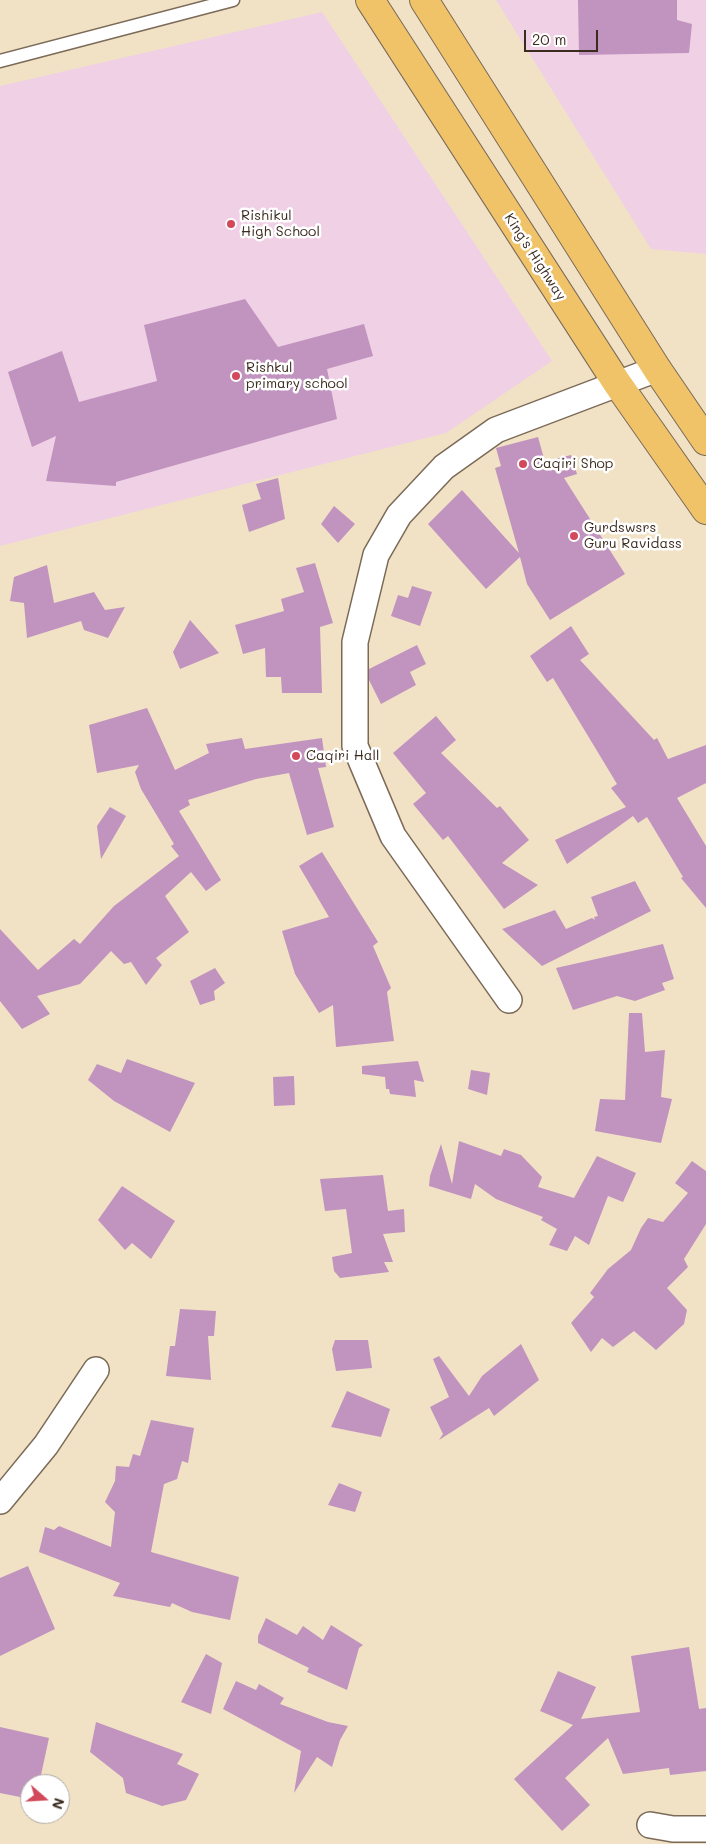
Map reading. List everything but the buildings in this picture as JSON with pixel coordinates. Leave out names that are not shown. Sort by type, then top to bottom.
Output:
[{"type":"highway","name":"King's Highway","points":[[370,0],[617,383],[706,510]]},
{"type":"highway","points":[[424,0],[657,369],[706,441]]},
{"type":"street","points":[[509,1000],[393,836],[355,746],[355,642],[376,555],[399,515],[444,468],[496,430],[561,407],[617,383],[657,369]]},
{"type":"street","points":[[0,1501],[46,1445],[96,1370]]},
{"type":"street","points":[[650,1825],[673,1829],[706,1829]]},
{"type":"lane","points":[[0,61],[233,0]]},
{"type":"shaded area","points":[[496,0],[706,0],[706,254],[651,249]]},
{"type":"shaded area","name":"Rishikul High School","points":[[322,12],[552,361],[446,433],[0,546],[0,86]]},
{"type":"place","name":"Rishikul High School","points":[[231,224]]},
{"type":"place","name":"Rishkul primary school","points":[[236,376]]},
{"type":"place","name":"Caqiri Shop","points":[[523,464]]},
{"type":"place","name":"Gurdswsrs Guru Ravidass","points":[[574,536]]},
{"type":"place","name":"Caqiri Hall","points":[[296,756]]}]
